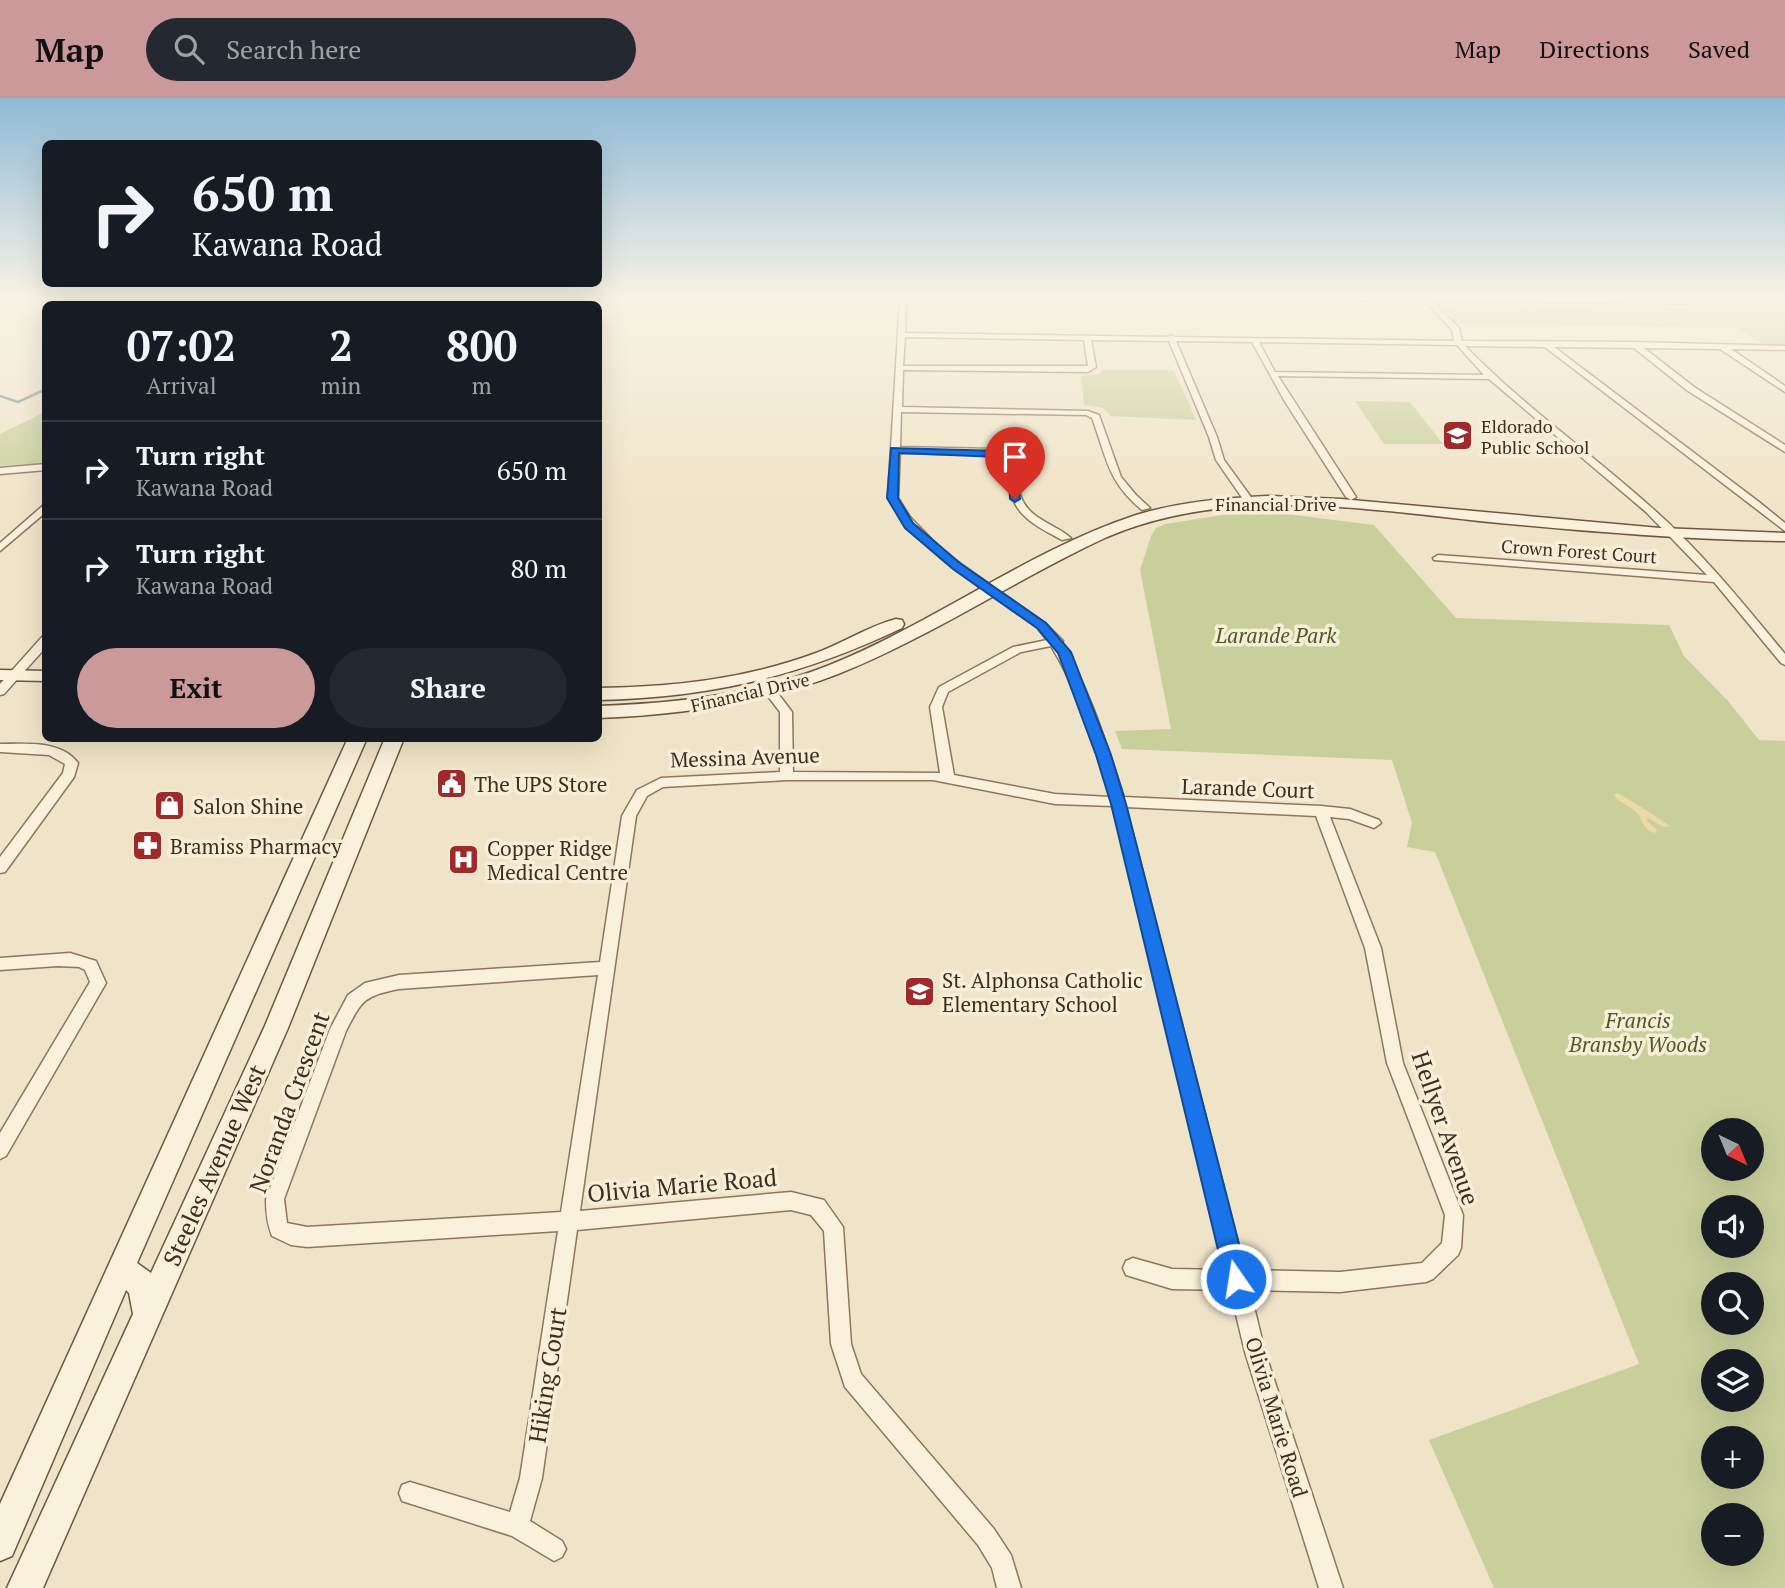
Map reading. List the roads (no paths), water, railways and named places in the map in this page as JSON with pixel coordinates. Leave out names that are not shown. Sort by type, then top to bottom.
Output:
[{"type":"street","points":[[901,368],[1088,370],[1091,368]]},
{"type":"street","name":"Olivia Marie Road","points":[[901,368],[893,498],[903,517],[920,537],[1034,620],[1056,641],[1064,652],[1119,804],[1255,1352],[1331,1588]]},
{"type":"street","points":[[1184,368],[1220,460],[1246,497]]},
{"type":"street","points":[[1270,368],[1307,433],[1351,497]]},
{"type":"street","points":[[1483,368],[1621,484],[1717,579],[1785,661]]},
{"type":"street","points":[[1575,368],[1717,472],[1785,529]]},
{"type":"street","points":[[1664,368],[1691,388],[1785,449]]},
{"type":"street","points":[[1751,368],[1785,390]]},
{"type":"street","points":[[1273,373],[1491,377]]},
{"type":"street","points":[[1774,383],[1785,384]]},
{"type":"street","points":[[898,409],[1088,413],[1096,417],[1117,481],[1126,494],[1145,508]]},
{"type":"street","points":[[894,450],[1003,454],[1011,460],[1015,499],[1023,510],[1066,538]]},
{"type":"street","points":[[0,471],[42,467]]},
{"type":"street","name":"Financial Drive","points":[[985,585],[1115,527],[1197,505],[1295,492],[1668,530],[1785,529]]},
{"type":"street","name":"Financial Drive","points":[[602,694],[764,685],[811,678],[864,656],[1066,538],[1127,512],[1185,499],[1246,497],[1785,537]]},
{"type":"street","points":[[0,548],[42,510]]},
{"type":"street","name":"Crown Forest Court","points":[[1438,558],[1717,579]]},
{"type":"street","points":[[948,779],[936,707],[943,690],[1017,649],[1056,641]]},
{"type":"street","points":[[4,684],[42,643]]},
{"type":"street","points":[[4,684],[42,677]]},
{"type":"street","points":[[4,684],[42,689]]},
{"type":"street","points":[[764,685],[786,712],[787,776]]},
{"type":"street","name":"Financial Drive","points":[[602,712],[684,707],[764,685]]},
{"type":"street","name":"Steeles Avenue West","points":[[0,1544],[356,742]]},
{"type":"street","name":"Steeles Avenue West","points":[[25,1588],[286,1004],[393,742]]},
{"type":"street","points":[[0,748],[47,751],[65,757],[72,764],[69,774],[0,868]]},
{"type":"street","name":"Messina Avenue","points":[[570,1221],[629,817],[642,793],[661,783],[787,776],[933,776],[1055,799],[1119,804]]},
{"type":"street","name":"Larande Court","points":[[1119,804],[1321,811],[1350,814],[1374,823]]},
{"type":"street","name":"Hellyer Avenue","points":[[1133,1268],[1172,1279],[1340,1282],[1426,1272],[1451,1248],[1454,1215],[1395,1063],[1373,948],[1321,811]]},
{"type":"street","points":[[0,964],[63,961],[87,963],[94,969],[99,983],[0,1150]]},
{"type":"street","name":"Noranda Crescent","points":[[570,1221],[307,1237],[291,1235],[279,1229],[275,1216],[275,1199],[338,1029],[354,1000],[371,988],[399,982],[607,968]]},
{"type":"street","name":"Olivia Marie Road","points":[[570,1221],[791,1201],[817,1207],[832,1227],[836,1246],[841,1344],[852,1380],[986,1536],[1003,1563],[1009,1588]]},
{"type":"street","name":"Hiking Court","points":[[517,1526],[531,1478],[570,1221]]},
{"type":"street","points":[[119,1271],[135,1276],[144,1288],[147,1312]]},
{"type":"street","points":[[410,1493],[517,1526],[554,1549]]},
{"type":"waterway","points":[[0,396],[18,402],[42,391]]},
{"type":"place","name":"Eldorado Public School","points":[[1458,436]]},
{"type":"place","name":"The UPS Store","points":[[451,784]]},
{"type":"place","name":"Salon Shine","points":[[170,806]]},
{"type":"place","name":"Bramiss Pharmacy","points":[[147,846]]},
{"type":"place","name":"Copper Ridge Medical Centre","points":[[464,860]]},
{"type":"place","name":"St. Alphonsa Catholic Elementary School","points":[[919,992]]},
{"type":"park label","name":"Larande Park","points":[[1276,635]]},
{"type":"park label","name":"Francis Bransby Woods","points":[[1638,1032]]}]
